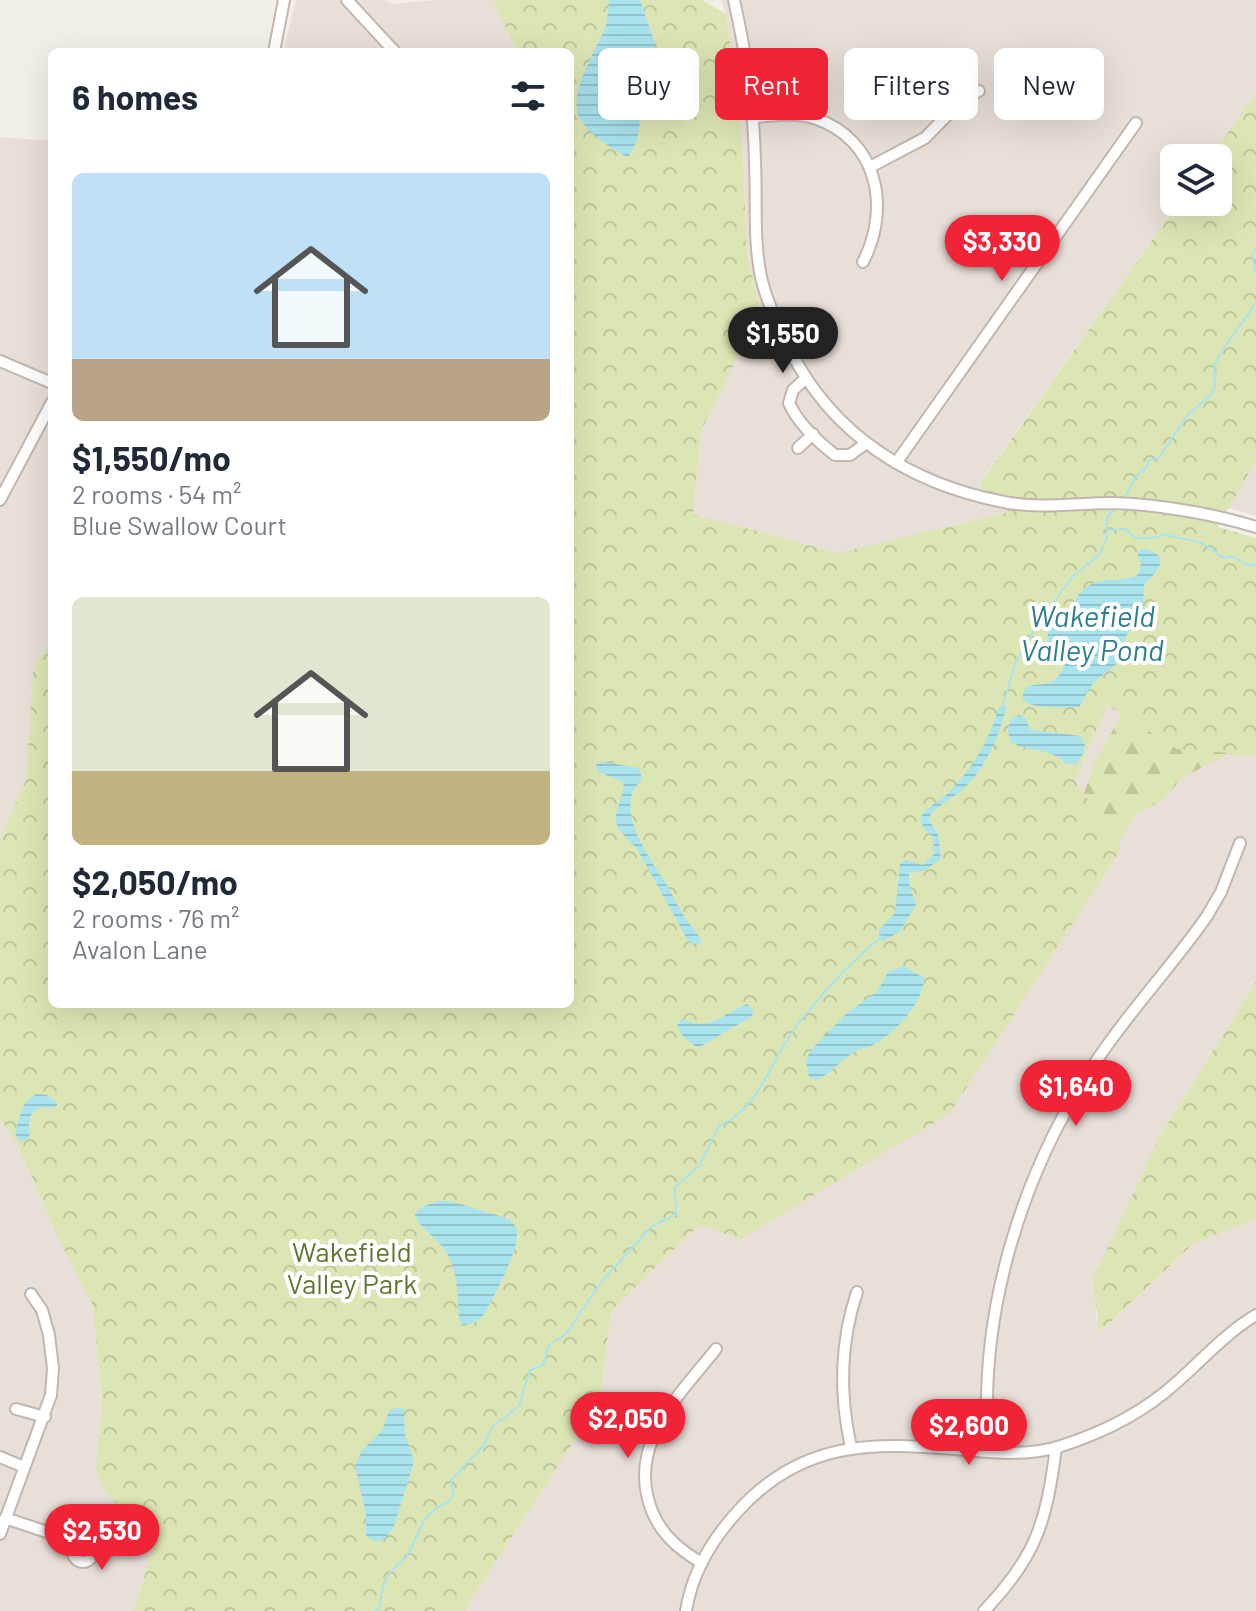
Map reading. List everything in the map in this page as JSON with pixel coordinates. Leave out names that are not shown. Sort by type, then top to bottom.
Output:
[{"type":"street","points":[[275,48],[284,0]]},
{"type":"street","points":[[347,0],[391,48]]},
{"type":"street","points":[[734,0],[743,48]]},
{"type":"street","points":[[870,167],[925,138],[960,102],[979,91]]},
{"type":"street","points":[[752,120],[757,249],[762,279],[779,331],[804,380],[865,444],[937,483],[1006,503],[1126,504],[1256,527]]},
{"type":"street","points":[[817,120],[853,144],[870,167],[877,189],[879,211],[871,247],[863,262]]},
{"type":"street","points":[[896,463],[1136,123]]},
{"type":"street","points":[[0,361],[48,381]]},
{"type":"street","points":[[804,380],[793,390],[789,403],[813,434],[831,452],[841,456],[850,455],[865,444]]},
{"type":"street","points":[[0,500],[48,410]]},
{"type":"street","points":[[798,448],[813,434]]},
{"type":"street","points":[[989,1452],[986,1420],[995,1320],[1011,1246],[1036,1173],[1064,1113],[1093,1065],[1207,916],[1221,892],[1240,843]]},
{"type":"street","points":[[851,1447],[843,1412],[842,1387],[849,1318],[857,1292]]},
{"type":"street","points":[[0,1534],[45,1417],[53,1382],[52,1351],[42,1310],[31,1294]]},
{"type":"street","points":[[686,1611],[690,1593],[711,1544],[763,1487],[794,1467],[851,1447],[897,1445],[989,1452],[1056,1448],[1110,1428],[1142,1410],[1226,1336],[1256,1315]]},
{"type":"street","points":[[702,1563],[679,1549],[663,1533],[649,1505],[644,1471],[647,1449],[659,1423],[716,1349]]},
{"type":"street","points":[[16,1409],[45,1417]]},
{"type":"street","points":[[984,1611],[1019,1571],[1032,1550],[1045,1515],[1056,1448]]},
{"type":"street","points":[[0,1457],[24,1467]]},
{"type":"street","points":[[5,1518],[65,1538],[75,1545]]},
{"type":"shaded area","points":[[296,0],[386,0],[392,4],[493,0],[514,48],[284,48]]},
{"type":"shaded area","points":[[721,0],[1256,0],[1256,92],[1220,144],[1160,144],[1160,216],[1169,216],[979,484],[1010,512],[838,553],[693,514],[701,432],[760,310],[747,252],[741,120],[828,120],[828,48],[731,48]]},
{"type":"shaded area","points":[[0,137],[48,141],[48,644],[33,669],[26,780],[0,838]]},
{"type":"shaded area","points":[[1256,461],[1256,516],[1229,508]]},
{"type":"shaded area","points":[[1107,705],[1177,749],[1256,755],[1256,982],[1160,1136],[1095,1312],[1100,1333],[1194,1243],[1256,1219],[1256,1611],[464,1611],[600,1401],[611,1311],[699,1225],[1075,781]]},
{"type":"shaded area","points":[[0,1118],[18,1146],[57,1236],[92,1304],[102,1400],[97,1469],[105,1491],[121,1509],[134,1515],[156,1536],[134,1611],[0,1611]]},
{"type":"green space","name":"Wakefield Valley Park","points":[[493,0],[702,0],[726,14],[731,48],[715,48],[715,120],[741,120],[747,252],[760,310],[701,432],[693,514],[838,553],[1009,512],[979,485],[1169,216],[1232,216],[1232,144],[1220,144],[1256,92],[1256,461],[1218,527],[1256,538],[1256,755],[1177,749],[1107,705],[1075,781],[1121,849],[950,1113],[741,1239],[699,1225],[611,1311],[600,1401],[464,1611],[134,1611],[156,1536],[134,1515],[121,1509],[105,1491],[96,1469],[102,1400],[92,1304],[57,1236],[18,1146],[0,1118],[0,838],[26,780],[33,669],[48,644],[48,1008],[574,1008],[574,48],[514,48]]},
{"type":"green space","points":[[1256,540],[1256,757],[1227,755],[1183,777],[1163,800],[1137,813],[1111,856],[1081,802],[1094,765],[1142,676]]},
{"type":"green space","points":[[1256,982],[1256,1219],[1194,1243],[1099,1333],[1093,1279],[1160,1136]]},
{"type":"water","points":[[609,0],[640,0],[655,43],[655,48],[598,48],[598,120],[640,120],[637,140],[629,156],[596,136],[585,126],[577,110],[584,72],[606,25]]},
{"type":"water","name":"Wakefield Valley Pond","points":[[1144,549],[1158,555],[1160,565],[1144,585],[1143,606],[1146,611],[1138,617],[1125,638],[1119,662],[1093,683],[1079,707],[1041,707],[1023,700],[1028,686],[1053,681],[1065,664],[1063,655],[1048,643],[1048,629],[1063,617],[1089,586],[1139,574],[1141,564],[1137,553]]},
{"type":"water","points":[[1007,706],[985,762],[962,790],[938,807],[928,819],[938,834],[941,859],[923,871],[909,872],[909,884],[916,905],[900,931],[882,942],[878,931],[895,913],[900,864],[905,860],[923,865],[934,854],[933,837],[920,819],[965,774],[985,743],[999,707]]},
{"type":"water","points":[[1020,715],[1026,719],[1030,730],[1080,736],[1085,744],[1076,764],[1067,764],[1053,754],[1011,742],[1009,725],[1012,719]]},
{"type":"water","points":[[603,762],[639,768],[642,780],[633,791],[630,804],[637,833],[701,943],[692,944],[687,939],[637,849],[619,830],[615,818],[625,783],[597,771],[596,764]]},
{"type":"water","points":[[904,966],[924,978],[919,997],[906,1017],[881,1040],[851,1054],[822,1077],[816,1080],[809,1077],[806,1062],[810,1051],[848,1012],[877,992],[888,972]]},
{"type":"water","points":[[747,1004],[754,1011],[751,1017],[697,1047],[685,1038],[677,1026],[681,1019],[691,1023],[708,1023]]},
{"type":"water","points":[[37,1094],[47,1095],[58,1103],[55,1108],[35,1110],[30,1118],[30,1138],[20,1142],[15,1133],[22,1110]]},
{"type":"water","points":[[437,1201],[503,1217],[513,1223],[517,1230],[513,1253],[495,1294],[483,1316],[469,1324],[462,1325],[459,1319],[456,1279],[451,1261],[415,1215],[420,1208]]},
{"type":"water","points":[[398,1407],[404,1409],[405,1434],[414,1462],[393,1529],[382,1541],[371,1540],[366,1535],[366,1514],[355,1466],[362,1450],[382,1431],[389,1411]]},
{"type":"waterway","points":[[1256,248],[1252,255],[1256,273]]},
{"type":"waterway","points":[[1123,500],[1149,460],[1159,458],[1188,414],[1209,397],[1215,387],[1214,365],[1256,303]]},
{"type":"waterway","points":[[1002,708],[1015,664],[1036,627],[1073,576],[1098,556],[1107,538],[1107,517],[1116,508]]},
{"type":"waterway","points":[[1109,530],[1125,529],[1138,538],[1163,534],[1193,541],[1225,558],[1232,556],[1245,564],[1256,565]]},
{"type":"waterway","points":[[374,1611],[379,1609],[387,1577],[408,1555],[427,1517],[449,1502],[453,1495],[451,1480],[484,1445],[493,1426],[519,1406],[530,1370],[543,1365],[549,1345],[566,1334],[601,1282],[651,1227],[676,1214],[675,1187],[699,1166],[719,1126],[744,1109],[803,1018],[846,969],[882,936]]}]
